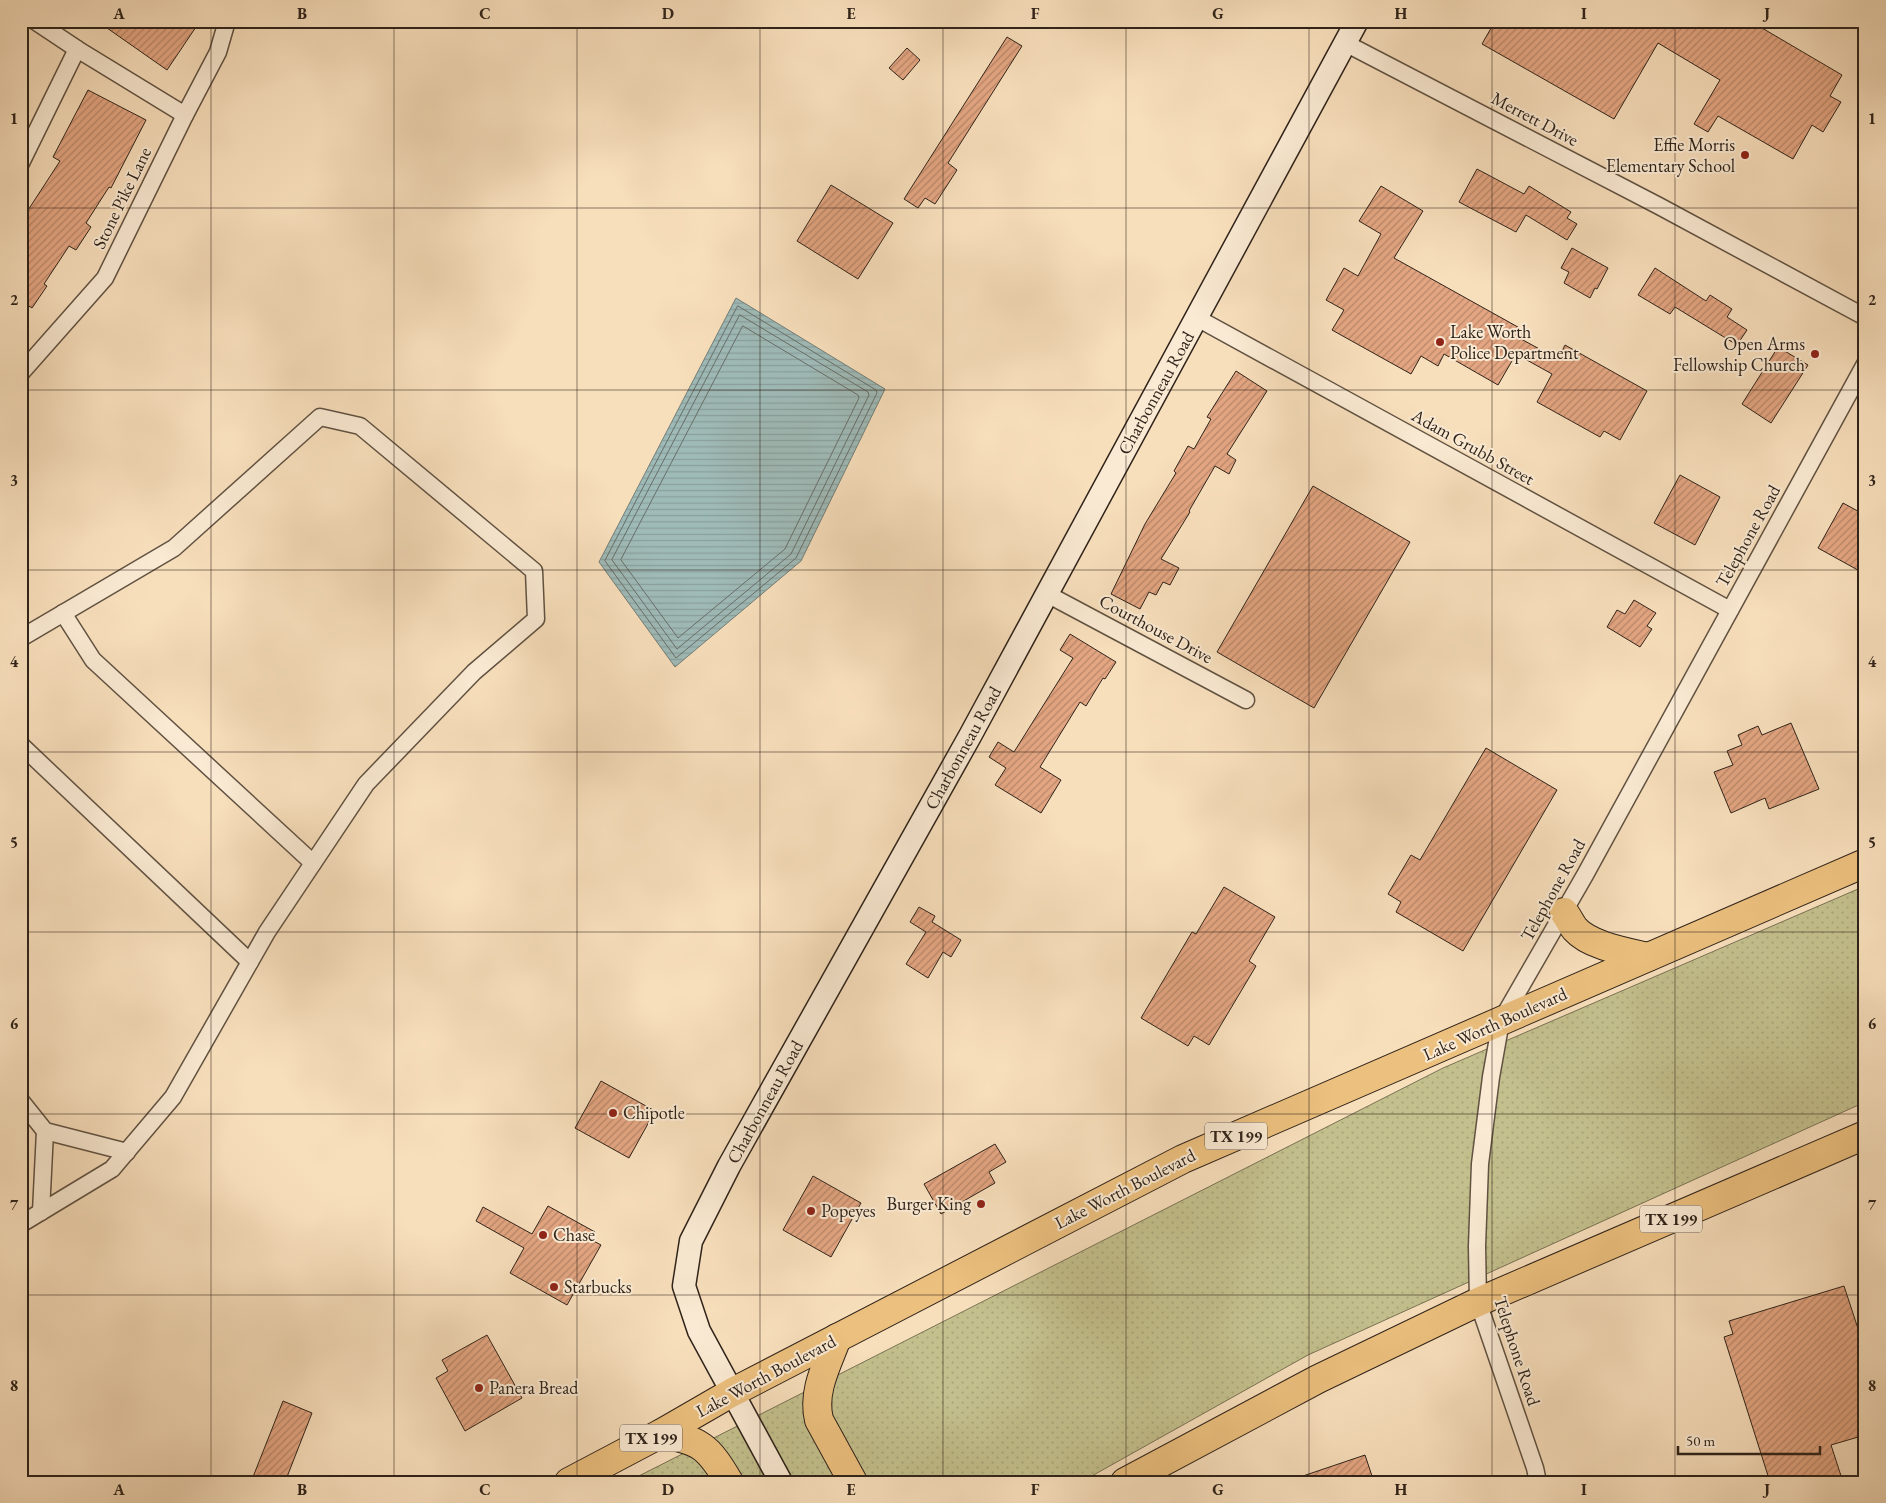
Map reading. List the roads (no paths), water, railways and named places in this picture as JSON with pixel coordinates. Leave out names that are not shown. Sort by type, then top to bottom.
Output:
[{"type":"highway","name":"Lake Worth Boulevard","points":[[569,1482],[660,1434],[731,1392],[1183,1159],[1865,863]]},
{"type":"highway","points":[[1564,912],[1575,930],[1593,941],[1611,949],[1648,957]]},
{"type":"highway","name":"TX 199","points":[[1124,1482],[1318,1379],[1478,1302],[1865,1135]]},
{"type":"highway","points":[[837,1338],[818,1390],[816,1410],[819,1420],[853,1482]]},
{"type":"highway","points":[[660,1434],[681,1436],[701,1446],[716,1459],[729,1482]]},
{"type":"street","points":[[35,21],[185,115]]},
{"type":"street","name":"Stone Pike Lane","points":[[21,373],[105,278],[218,52],[227,21]]},
{"type":"street","name":"Charbonneau Road","points":[[781,1482],[699,1331],[684,1286],[691,1241],[729,1166],[970,736],[1357,21]]},
{"type":"street","name":"Merrett Drive","points":[[1345,42],[1865,316]]},
{"type":"street","points":[[21,163],[77,49]]},
{"type":"street","name":"Adam Grubb Street","points":[[1197,318],[1730,610]]},
{"type":"street","name":"Telephone Road","points":[[1538,1482],[1535,1468],[1478,1302],[1477,1246],[1480,1164],[1491,1077],[1502,1021],[1564,912],[1865,364]]},
{"type":"street","points":[[21,638],[174,548],[320,417],[360,426],[534,571],[536,619],[474,672],[366,784],[267,932],[173,1097],[112,1169],[21,1224]]},
{"type":"street","name":"Courthouse Drive","points":[[1046,594],[1246,700]]},
{"type":"street","points":[[63,614],[93,660],[313,863]]},
{"type":"street","points":[[21,745],[250,962]]},
{"type":"street","points":[[21,1101],[45,1131],[127,1152]]},
{"type":"street","points":[[41,1212],[45,1131]]},
{"type":"water","points":[[736,298],[885,389],[801,561],[675,667],[599,562]]},
{"type":"place","name":"Effie Morris Elementary School","points":[[1745,155]]},
{"type":"place","name":"Lake Worth Police Department","points":[[1440,342]]},
{"type":"place","name":"Open Arms Fellowship Church","points":[[1815,354]]},
{"type":"place","name":"Chipotle","points":[[613,1113]]},
{"type":"place","name":"Burger King","points":[[981,1204]]},
{"type":"place","name":"Popeyes","points":[[811,1211]]},
{"type":"place","name":"Chase","points":[[543,1235]]},
{"type":"place","name":"Starbucks","points":[[554,1287]]},
{"type":"place","name":"Panera Bread","points":[[479,1388]]}]
